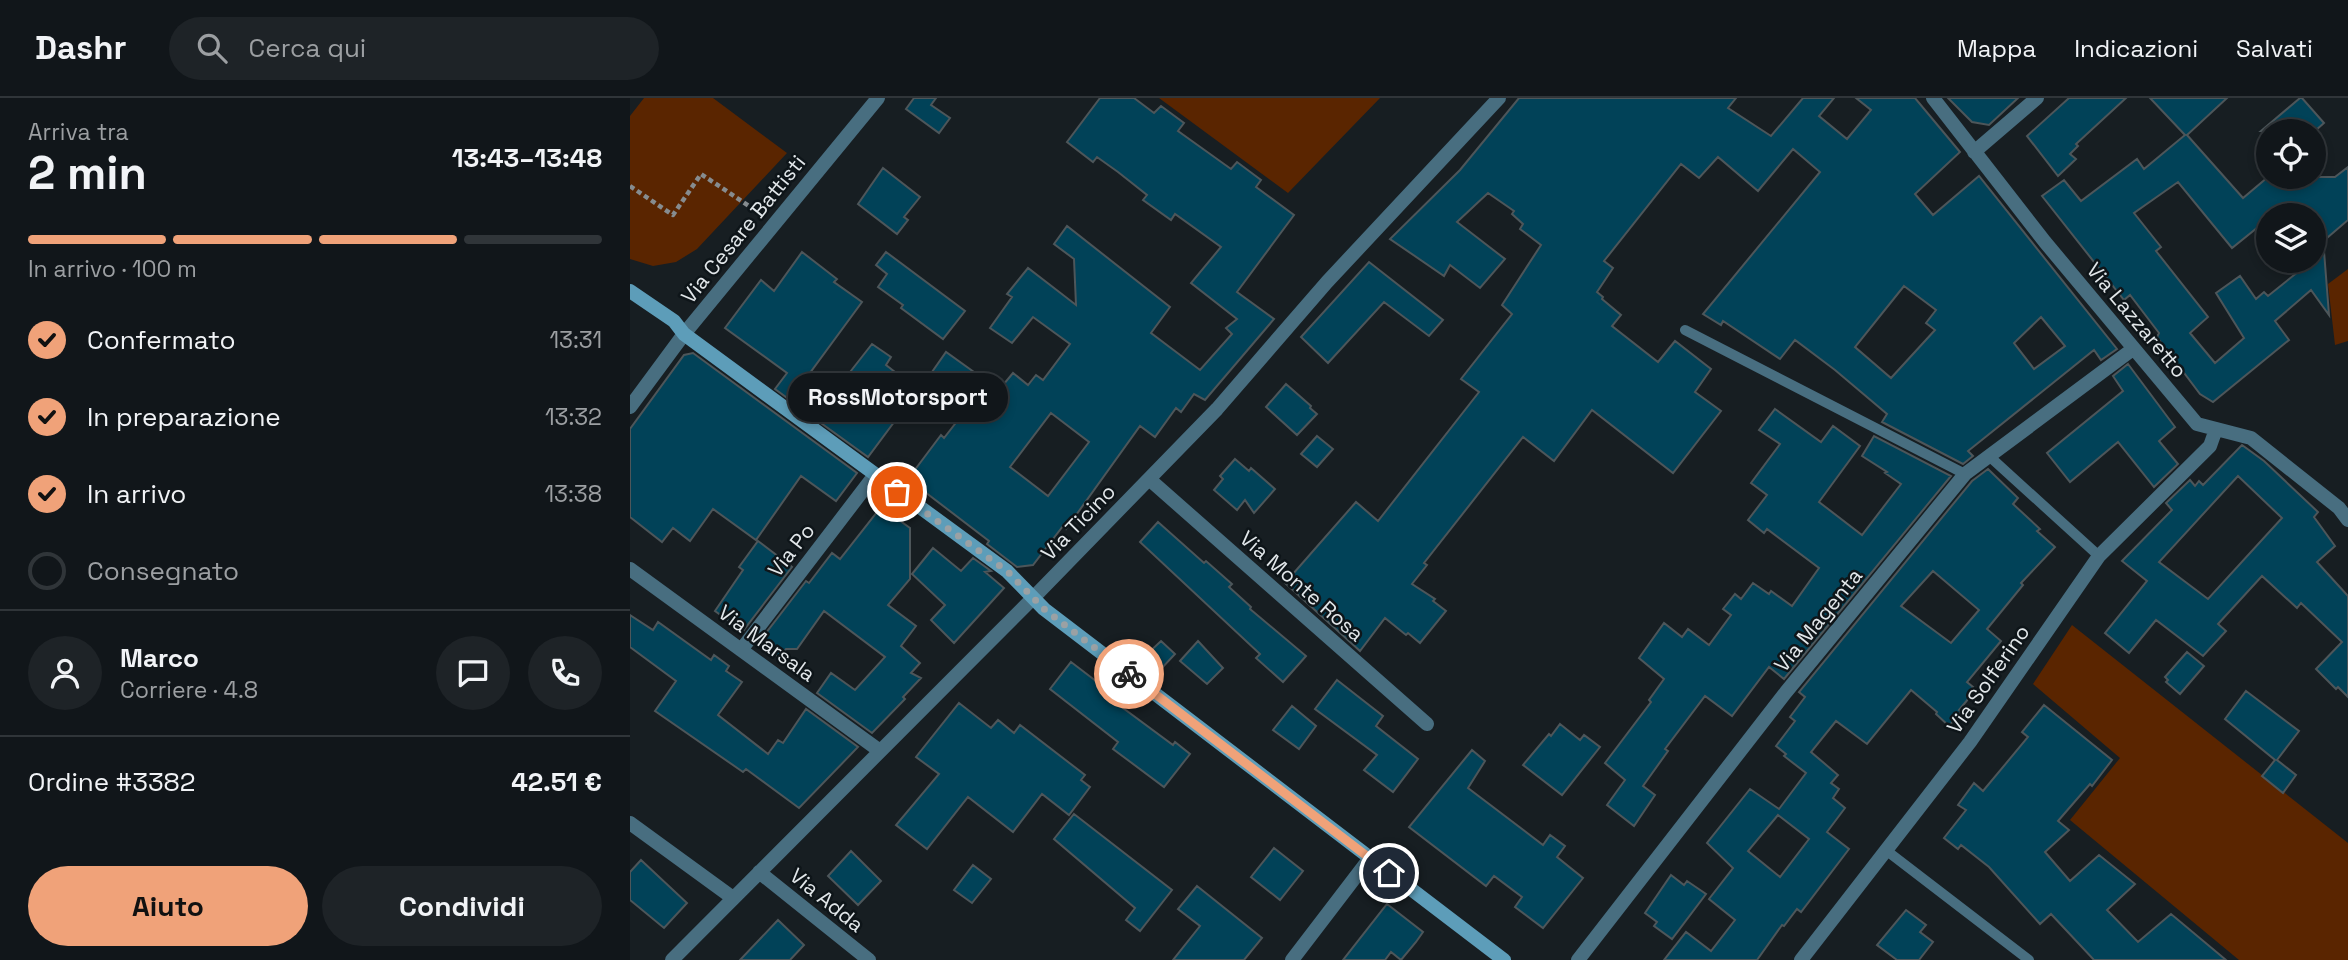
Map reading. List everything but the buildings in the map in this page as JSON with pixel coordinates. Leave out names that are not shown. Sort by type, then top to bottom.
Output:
[{"type":"street","name":"Via Cesare Battisti","points":[[630,291],[674,321],[684,334],[877,98]]},
{"type":"street","name":"Via Ticino","points":[[672,960],[1217,409],[1327,282],[1499,98]]},
{"type":"street","name":"Via Lazzaretto","points":[[1933,98],[2133,349],[2197,424],[2250,438],[2339,508],[2348,520]]},
{"type":"street","points":[[1974,152],[2037,98]]},
{"type":"street","points":[[630,407],[684,334],[1007,571],[1044,609],[1504,960]]},
{"type":"street","name":"Via Magenta","points":[[1578,960],[1786,692],[1965,474],[2133,349]]},
{"type":"street","name":"Via Solferino","points":[[1801,960],[1970,742],[2099,556],[2210,446],[2216,429]]},
{"type":"street","name":"Via Po","points":[[741,650],[874,476]]},
{"type":"street","name":"Via Monte Rosa","points":[[1149,479],[1427,724]]},
{"type":"street","name":"Via Marsala","points":[[630,569],[880,751]]},
{"type":"street","points":[[630,823],[733,898]]},
{"type":"street","points":[[1292,960],[1370,858]]},
{"type":"street","name":"Via Adda","points":[[759,872],[869,960]]},
{"type":"lane","points":[[1685,330],[1965,474]]},
{"type":"lane","points":[[1989,456],[2099,556]]},
{"type":"lane","points":[[1887,851],[2029,960]]},
{"type":"path","points":[[630,186],[673,215],[701,174],[775,223]]},
{"type":"shaded area","points":[[644,98],[713,98],[787,153],[697,249],[676,262],[653,266],[630,259],[630,116]]},
{"type":"shaded area","points":[[1159,98],[1380,98],[1288,193]]},
{"type":"shaded area","points":[[2348,269],[2348,341],[2335,345],[2328,284]]},
{"type":"shaded area","points":[[2072,625],[2348,843],[2348,960],[2239,960],[2070,820],[2120,758],[2033,684]]},
{"type":"way so far","points":[[897,492],[1007,571],[1044,609],[1129,674]]},
{"type":"place","name":"RossMotorsport","points":[[897,492]]},
{"type":"route","points":[[1129,674],[1389,873]]}]
